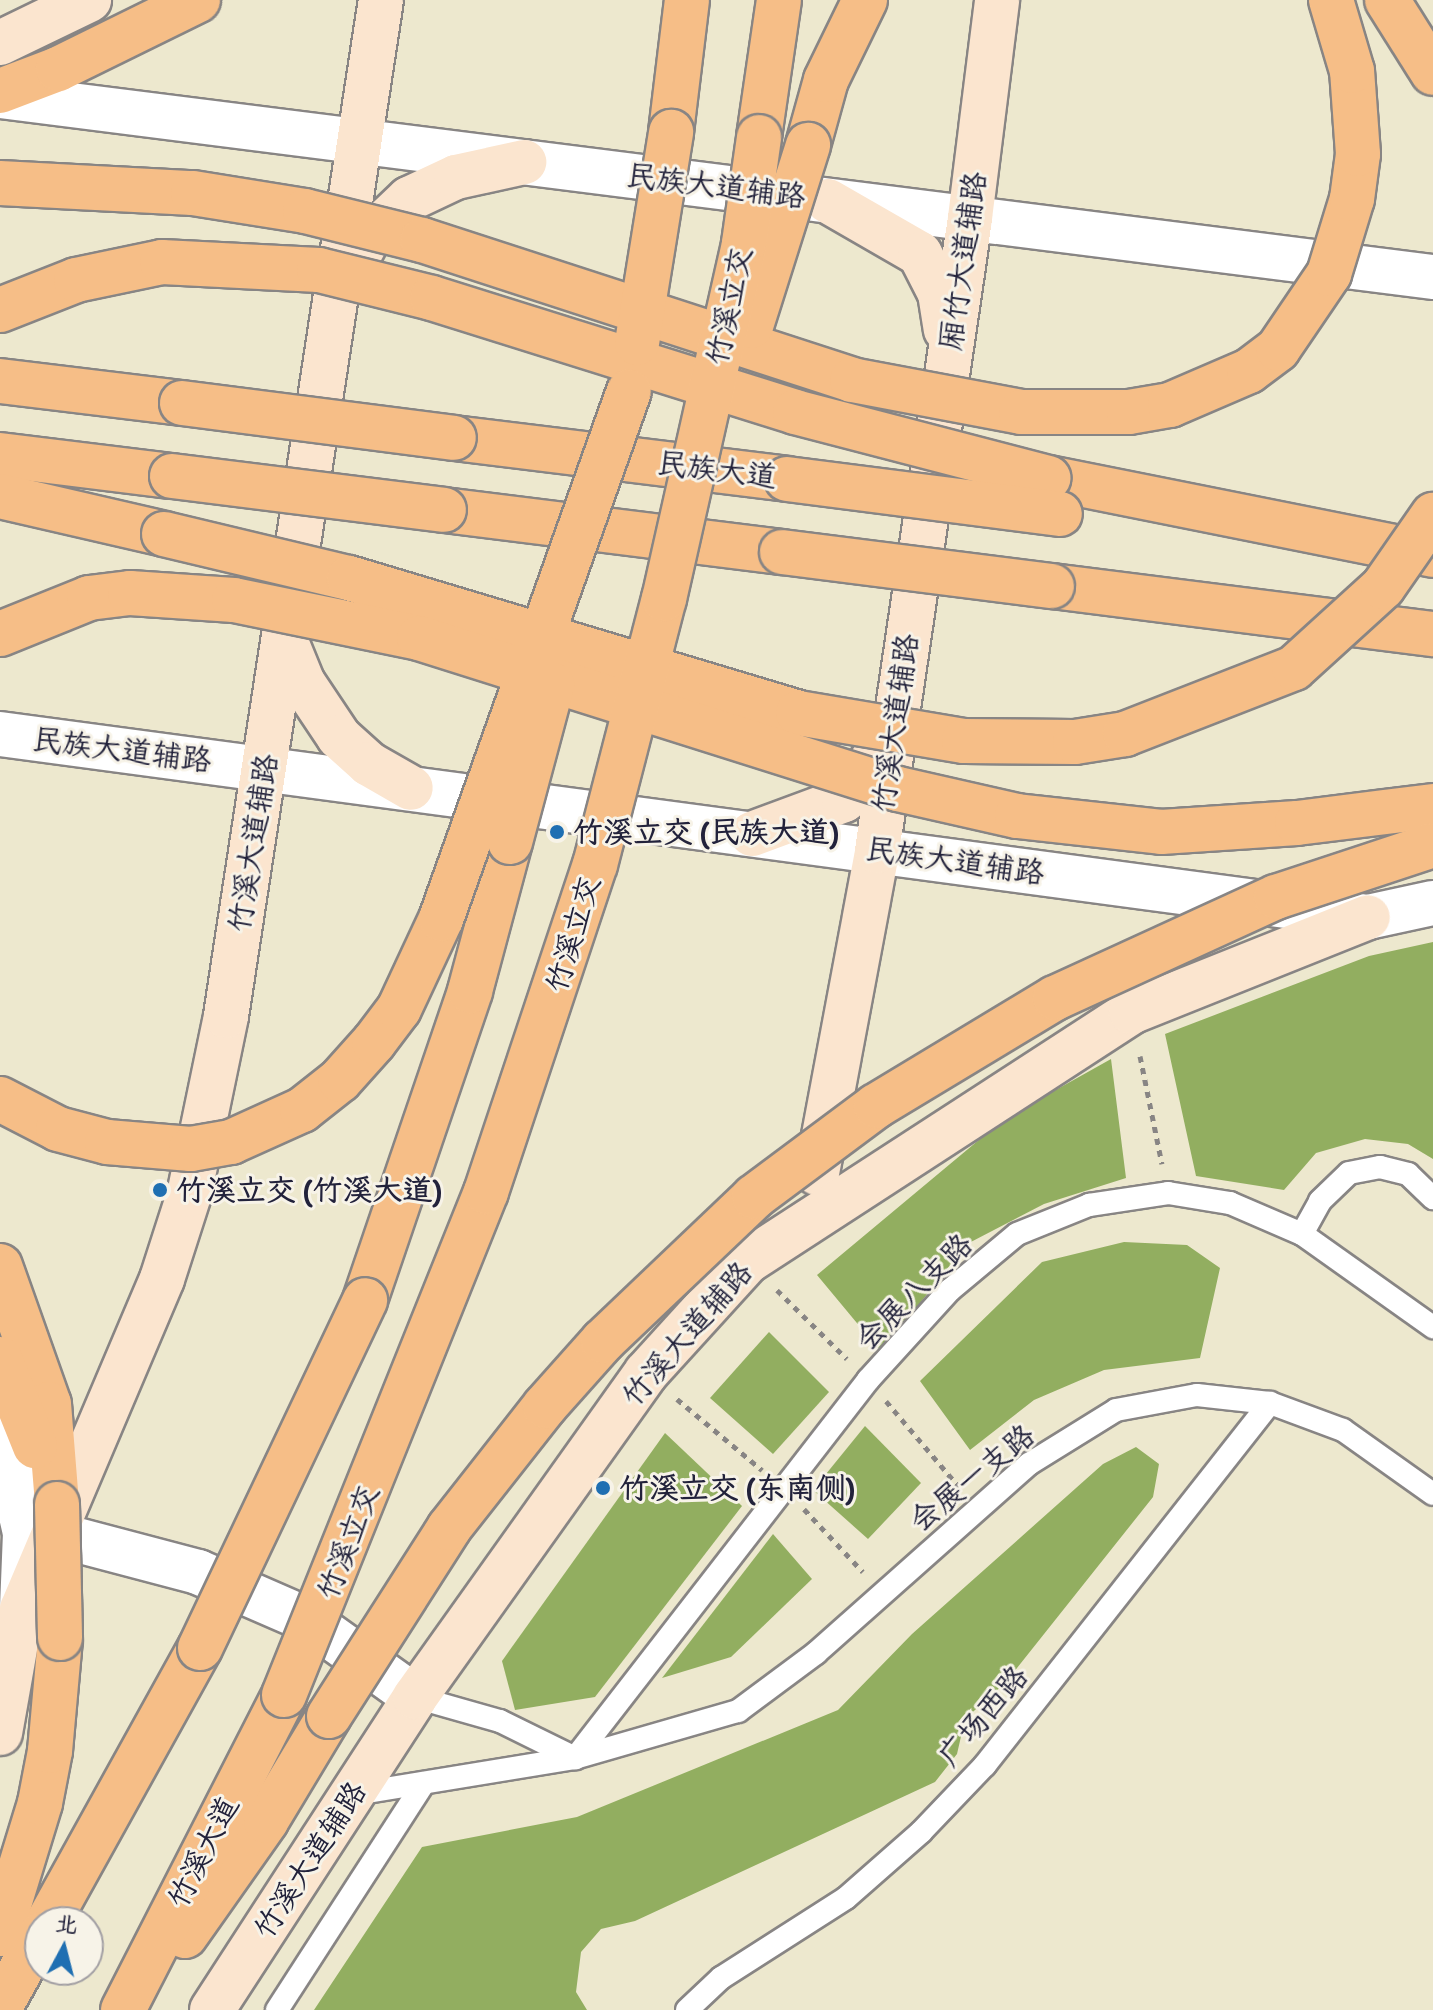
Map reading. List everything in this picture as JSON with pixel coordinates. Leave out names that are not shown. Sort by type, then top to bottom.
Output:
[{"type":"highway","points":[[0,94],[198,0]]},
{"type":"highway","points":[[57,1906],[200,1648],[365,1300],[470,991],[629,391],[657,233],[687,0]]},
{"type":"highway","name":"竹溪立交","points":[[284,1695],[474,1221],[544,1027],[595,865],[664,599],[744,243],[779,0]]},
{"type":"highway","points":[[664,599],[826,80],[865,0]]},
{"type":"highway","points":[[0,183],[165,190],[305,211],[422,240],[852,380],[1021,412],[1129,412],[1170,405],[1249,371],[1278,349],[1329,274],[1352,199],[1358,154],[1352,71],[1331,0]]},
{"type":"highway","points":[[1387,0],[1433,73]]},
{"type":"highway","points":[[0,310],[76,280],[162,262],[319,270],[432,298],[1055,496],[1433,558]]},
{"type":"highway","name":"民族大道","points":[[0,381],[787,479],[1055,496]]},
{"type":"highway","points":[[0,1099],[58,1129],[107,1142],[191,1149],[231,1142],[302,1110],[340,1080],[374,1042],[399,1009],[441,919],[629,391]]},
{"type":"highway","points":[[0,455],[1433,634]]},
{"type":"highway","points":[[0,496],[349,578],[798,713],[964,741],[1075,742],[1140,729],[1294,668],[1383,587],[1433,515]]},
{"type":"highway","points":[[0,634],[89,598],[130,593],[234,600],[419,638],[898,789],[1017,816],[1161,832],[1284,825],[1433,806]]},
{"type":"highway","points":[[133,2010],[266,1821],[449,1528],[545,1406],[650,1294],[766,1188],[902,1088],[1055,998],[1248,908],[1433,845]]},
{"type":"highway","points":[[0,1266],[49,1404],[57,1520],[60,1638],[57,1702],[40,1803],[0,1934]]},
{"type":"highway","points":[[0,1359],[57,1520]]},
{"type":"highway","name":"竹溪大道","points":[[123,2010],[284,1695]]},
{"type":"highway","points":[[0,2007],[24,1964]]},
{"type":"main road","points":[[0,43],[89,0]]},
{"type":"main road","points":[[337,299],[381,0]]},
{"type":"main road","name":"厢竹大道辅路","points":[[925,522],[970,218],[997,0]]},
{"type":"main road","points":[[337,299],[368,238],[409,199],[456,177],[524,162]]},
{"type":"main road","points":[[828,201],[920,254],[940,293],[950,356]]},
{"type":"main road","name":"竹溪大道辅路","points":[[0,1733],[22,1609],[57,1520],[162,1279],[189,1195],[226,1016],[337,299]]},
{"type":"main road","name":"竹溪大道辅路","points":[[212,2010],[415,1697],[646,1373],[748,1261],[809,1218],[877,851],[925,522]]},
{"type":"main road","points":[[285,639],[303,683],[339,737],[369,764],[411,788]]},
{"type":"main road","points":[[752,834],[844,800],[876,760],[901,688]]},
{"type":"main road","points":[[809,1218],[1131,1012],[1368,917]]},
{"type":"street","name":"民族大道辅路","points":[[0,94],[1433,277]]},
{"type":"street","name":"民族大道辅路","points":[[0,734],[1368,917],[1433,903]]},
{"type":"street","points":[[0,1424],[25,1533],[22,1609]]},
{"type":"street","points":[[57,1520],[198,1572],[306,1619],[415,1697]]},
{"type":"lane","points":[[1302,1234],[1320,1201],[1349,1173],[1380,1167],[1408,1174],[1433,1198]]},
{"type":"lane","name":"会展八支路","points":[[575,1758],[802,1463],[950,1290],[1017,1234],[1089,1205],[1168,1193],[1230,1203],[1302,1234],[1433,1327]]},
{"type":"lane","name":"会展一支路","points":[[352,1794],[575,1758],[738,1711],[816,1653],[1029,1464],[1116,1410],[1197,1395],[1270,1403],[1343,1430],[1433,1494]]},
{"type":"lane","name":"广场西路","points":[[687,2010],[721,1978],[846,1898],[921,1832],[985,1765],[1270,1403]]},
{"type":"lane","points":[[415,1697],[500,1721],[575,1758]]},
{"type":"lane","points":[[277,2010],[424,1783]]},
{"type":"path","points":[[1131,1012],[1168,1193]]},
{"type":"green space","points":[[1433,942],[1433,1159],[1408,1144],[1365,1139],[1316,1153],[1284,1190],[1196,1176],[1165,1034],[1369,956]]},
{"type":"green space","points":[[1111,1059],[1126,1178],[1044,1204],[967,1244],[881,1352],[817,1275],[1004,1119]]},
{"type":"green space","points":[[1124,1242],[1187,1245],[1220,1268],[1200,1358],[1104,1370],[1034,1400],[970,1450],[920,1381],[1042,1262]]},
{"type":"green space","points":[[769,1332],[829,1392],[773,1454],[710,1398]]},
{"type":"green space","points":[[865,1426],[921,1483],[868,1539],[813,1490]]},
{"type":"green space","points":[[665,1433],[742,1506],[595,1697],[515,1710],[502,1661]]},
{"type":"green space","points":[[1136,1447],[1159,1464],[1153,1497],[1005,1683],[965,1719],[957,1754],[935,1782],[635,1921],[601,1929],[581,1952],[576,1992],[587,2010],[314,2010],[422,1847],[577,1817],[838,1710],[912,1634],[1103,1464]]},
{"type":"green space","points":[[773,1534],[812,1579],[731,1657],[662,1678]]},
{"type":"place","name":"竹溪立交 (民族大道)","points":[[557,832]]},
{"type":"place","name":"竹溪立交 (竹溪大道)","points":[[160,1190]]},
{"type":"place","name":"竹溪立交 (东南侧)","points":[[603,1488]]}]
